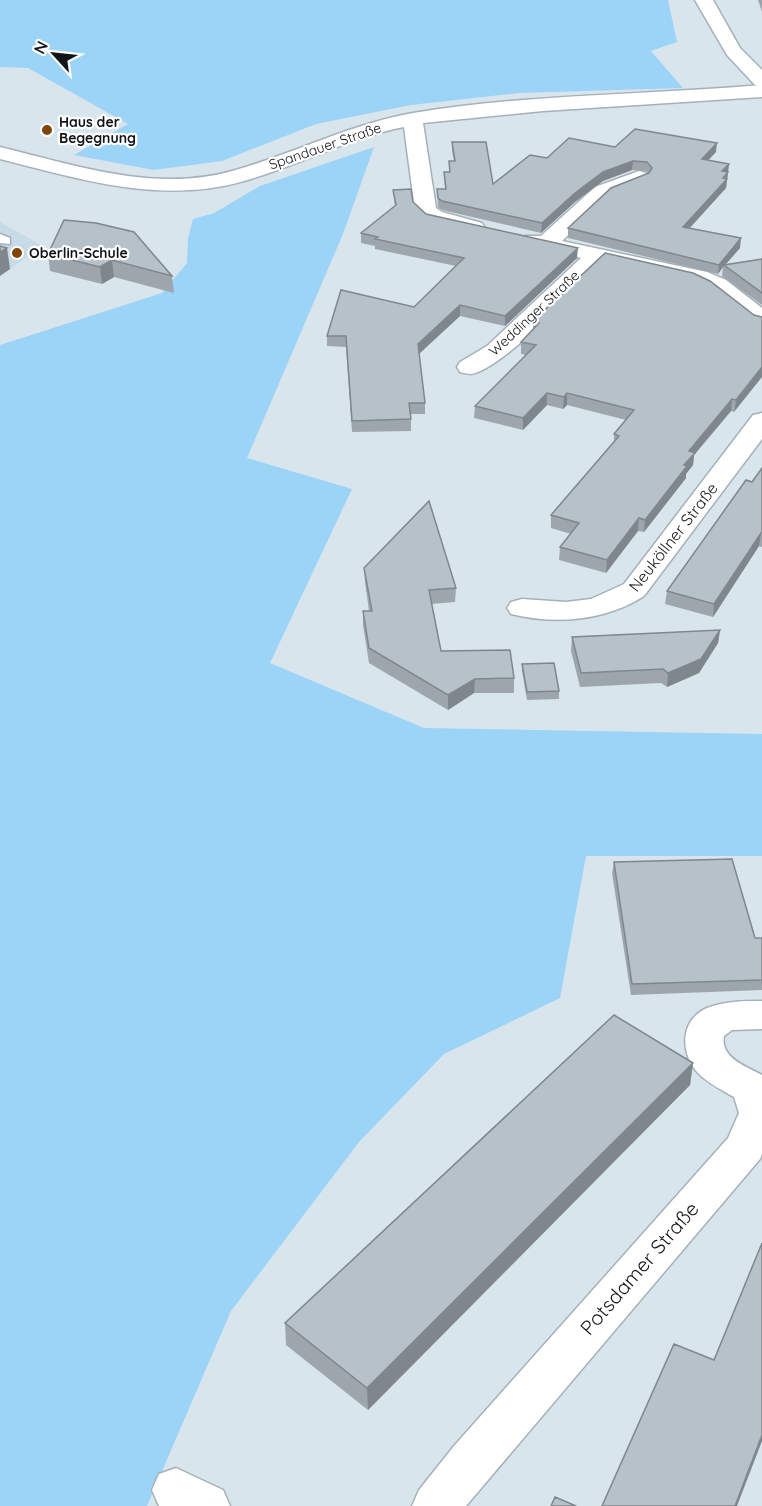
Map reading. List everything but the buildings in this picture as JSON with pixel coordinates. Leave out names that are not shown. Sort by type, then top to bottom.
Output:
[{"type":"street","points":[[704,0],[734,51],[762,81]]},
{"type":"street","name":"Spandauer Straße","points":[[0,153],[114,180],[179,187],[235,177],[344,136],[413,119],[480,111],[762,91]]},
{"type":"street","points":[[413,119],[426,210],[434,217],[505,235],[699,277],[718,285],[762,320]]},
{"type":"street","points":[[545,244],[602,191],[639,177]]},
{"type":"street","name":"Weddinger Straße","points":[[469,367],[496,351],[597,255]]},
{"type":"street","name":"Neuköllner Straße","points":[[522,608],[582,610],[616,603],[634,590],[759,431]]},
{"type":"street","name":"Potsdamer Straße","points":[[436,1506],[471,1461],[745,1147],[759,1113],[752,1088],[720,1069],[706,1055],[702,1040],[709,1024],[731,1015],[762,1015]]},
{"type":"shaded area","points":[[0,0],[668,0],[677,42],[651,51],[683,88],[520,93],[411,105],[316,124],[222,161],[154,170],[74,155],[128,124],[28,68],[0,67]]},
{"type":"shaded area","points":[[374,147],[343,234],[247,458],[352,489],[270,663],[424,728],[762,734],[762,856],[586,856],[560,998],[444,1054],[359,1142],[231,1311],[147,1506],[0,1506],[0,345],[162,293],[187,263],[188,239],[193,219],[214,213],[260,186]]},
{"type":"shaded area","name":"Oberlin-Schule","points":[[0,222],[43,246],[0,276]]},
{"type":"place","name":"Haus der Begegnung","points":[[47,130]]},
{"type":"place","name":"Oberlin-Schule","points":[[17,253]]}]
